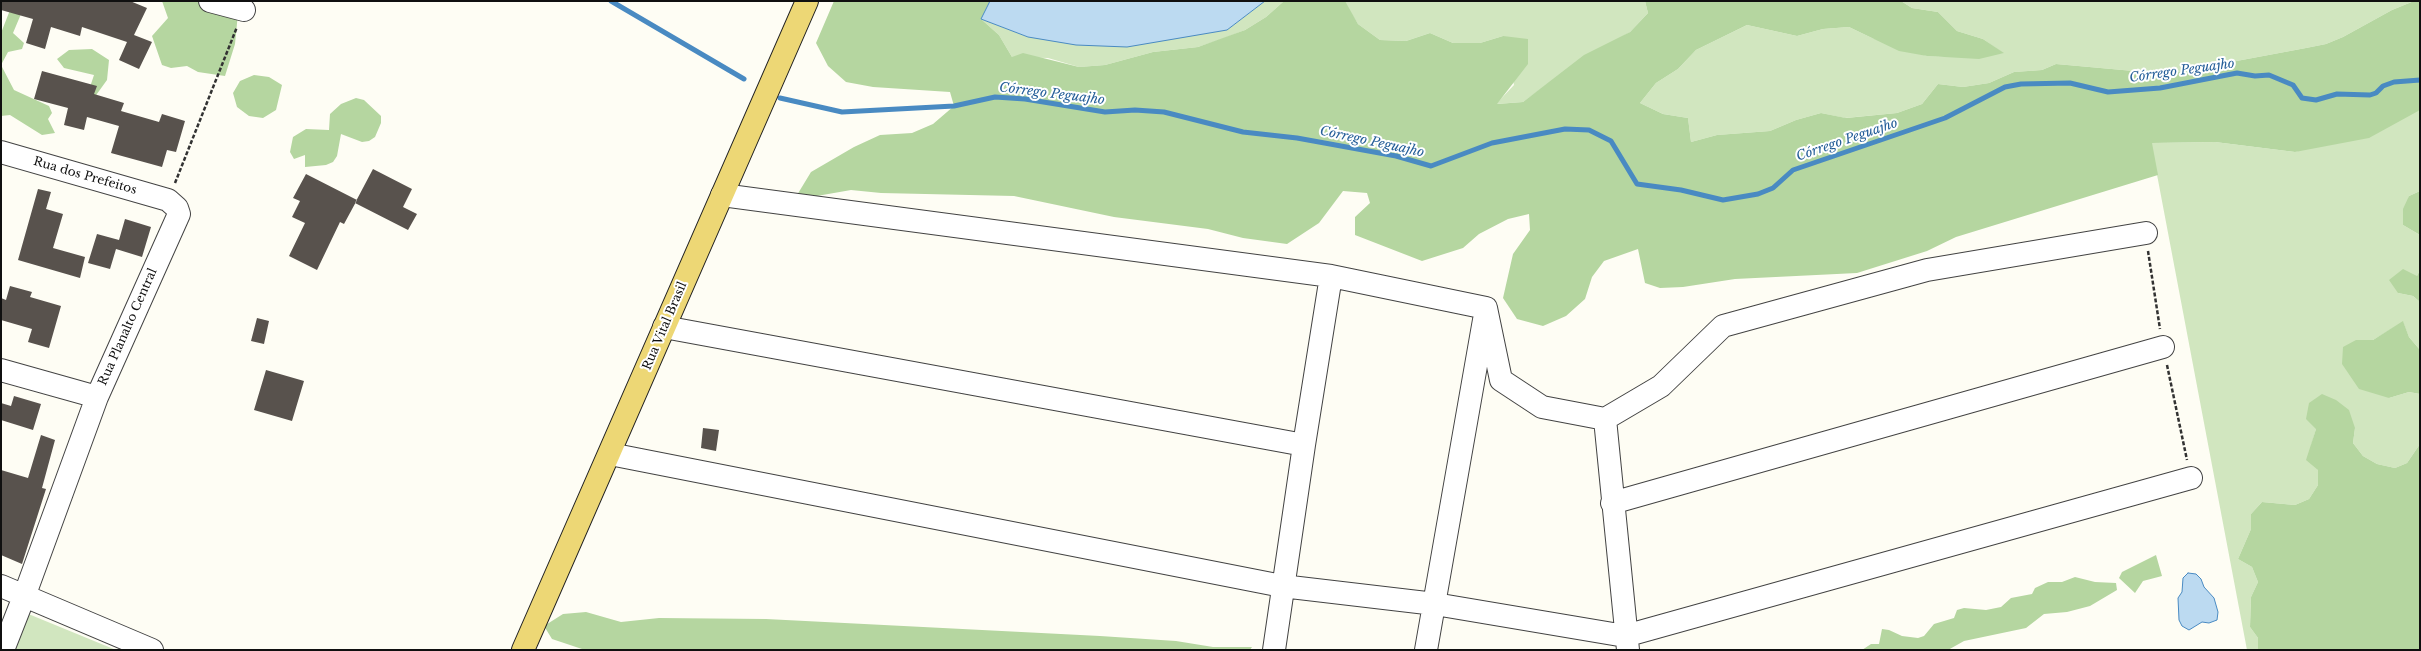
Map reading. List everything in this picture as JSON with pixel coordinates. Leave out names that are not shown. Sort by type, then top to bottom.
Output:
[{"type":"main road","name":"Rua Vital Brasil","points":[[523,650],[722,195],[774,81],[807,1]]},
{"type":"street","points":[[210,1],[244,10]]},
{"type":"street","name":"Rua dos Prefeitos","points":[[1,152],[168,200]]},
{"type":"street","points":[[722,195],[1331,276],[1486,308]]},
{"type":"street","name":"Rua Planalto Central","points":[[3,650],[26,594],[97,397],[179,214],[177,208],[168,200]]},
{"type":"street","points":[[1486,308],[1501,380],[1542,407],[1605,419],[1661,386],[1723,326],[1927,270],[2146,233]]},
{"type":"street","points":[[1274,650],[1282,586],[1331,276]]},
{"type":"street","points":[[1426,650],[1486,308]]},
{"type":"street","points":[[664,327],[1304,445]]},
{"type":"street","points":[[1612,503],[2163,347]]},
{"type":"street","points":[[1,370],[97,397]]},
{"type":"street","points":[[1605,419],[1626,643]]},
{"type":"street","points":[[610,454],[1282,586],[1435,604],[1626,643],[2191,478]]},
{"type":"street","points":[[1,586],[26,594],[152,650]]},
{"type":"path","points":[[168,200],[244,10]]},
{"type":"green space","points":[[162,1],[233,1],[238,13],[235,44],[225,76],[198,72],[187,66],[171,68],[162,65],[152,36],[168,18]]},
{"type":"green space","points":[[834,1],[990,1],[981,19],[999,35],[1012,57],[1023,53],[1079,67],[1105,65],[1153,52],[1198,47],[1245,30],[1266,17],[1284,1],[1345,1],[1358,24],[1380,40],[1406,41],[1430,33],[1453,43],[1480,43],[1503,36],[1528,39],[1528,64],[1497,104],[1523,102],[1584,55],[1630,32],[1648,13],[1645,1],[1901,1],[1912,8],[1938,12],[1957,31],[1983,39],[2004,53],[1979,59],[1927,56],[1899,51],[1849,27],[1823,29],[1797,36],[1747,25],[1696,50],[1678,69],[1656,83],[1640,103],[1663,114],[1688,118],[1691,142],[1717,135],[1770,131],[1796,120],[1821,113],[1846,118],[1897,113],[1922,104],[1938,84],[1963,87],[1989,83],[2014,72],[2042,70],[2056,64],[2167,74],[2306,48],[2326,44],[2343,37],[2392,10],[2414,1],[2420,1],[2420,110],[2369,138],[2295,152],[2215,142],[2152,143],[2158,175],[1956,237],[1927,251],[1857,273],[1735,279],[1683,287],[1660,288],[1645,283],[1638,249],[1604,261],[1592,277],[1585,299],[1566,316],[1543,326],[1517,319],[1503,298],[1513,254],[1530,230],[1529,214],[1508,219],[1479,234],[1463,248],[1422,261],[1355,235],[1355,217],[1370,203],[1367,193],[1343,191],[1319,223],[1287,244],[1243,238],[1208,229],[1114,217],[1014,196],[881,193],[851,190],[794,200],[811,172],[854,147],[880,135],[912,133],[933,124],[954,106],[950,92],[873,87],[846,82],[828,66],[816,43]]},
{"type":"green space","points":[[1265,1],[1284,1],[1266,17],[1245,30],[1222,39],[1198,47],[1153,52],[1105,65],[1079,67],[1048,58],[1012,57],[999,35],[981,19],[1028,37],[1177,37],[1227,30]]},
{"type":"green space","points":[[1645,1],[1648,13],[1630,32],[1564,72],[1523,102],[1496,104],[1514,85],[1503,36],[1480,43],[1453,43],[1430,33],[1406,41],[1380,40],[1358,24],[1344,2]]},
{"type":"green space","points":[[1901,1],[2414,1],[2392,10],[2343,37],[2326,44],[2306,48],[2167,74],[2056,64],[2042,70],[2014,72],[1989,83],[1963,87],[1938,84],[1922,104],[1897,113],[1845,118],[1821,113],[1796,120],[1770,131],[1717,135],[1691,142],[1688,118],[1663,114],[1640,103],[1656,83],[1678,69],[1696,50],[1747,25],[1797,36],[1823,29],[1849,27],[1872,38],[1927,56],[1952,57],[2003,53],[1983,39],[1957,31],[1938,12],[1912,8]]},
{"type":"green space","points":[[10,10],[21,14],[13,33],[24,43],[22,49],[8,52],[1,65],[1,33]]},
{"type":"green space","points":[[92,49],[109,60],[107,80],[94,98],[90,87],[94,75],[64,68],[57,59],[69,50]]},
{"type":"green space","points":[[1,65],[14,90],[49,106],[52,113],[48,119],[55,133],[42,135],[10,115],[1,116]]},
{"type":"green space","points":[[254,75],[269,77],[282,85],[276,110],[263,118],[249,116],[237,107],[233,93],[240,81]]},
{"type":"green space","points":[[356,98],[364,100],[381,116],[381,123],[375,137],[369,141],[362,142],[341,134],[337,156],[333,162],[326,165],[305,167],[305,155],[294,159],[290,152],[293,137],[306,129],[329,130],[330,114],[341,104]]},
{"type":"green space","points":[[2420,110],[2420,191],[2409,196],[2403,225],[2420,235],[2420,270],[2417,276],[2398,293],[2413,296],[2420,302],[2420,350],[2409,337],[2403,322],[2373,340],[2356,340],[2389,398],[2409,392],[2420,394],[2420,444],[2407,463],[2395,468],[2377,464],[2363,456],[2353,443],[2355,428],[2316,429],[2311,446],[2318,470],[2318,485],[2309,499],[2295,505],[2262,502],[2251,514],[2251,529],[2238,559],[2252,567],[2258,582],[2251,597],[2250,627],[2258,638],[2258,650],[2247,650],[2151,143],[2215,142],[2295,152]]},
{"type":"green space","points":[[2420,191],[2420,235],[2403,225],[2403,209],[2409,196]]},
{"type":"green space","points":[[2403,269],[2417,276],[2420,270],[2420,302],[2413,296],[2398,293],[2389,280]]},
{"type":"green space","points":[[2403,321],[2409,337],[2420,350],[2420,394],[2409,392],[2389,398],[2359,389],[2342,364],[2343,347],[2356,340],[2373,340]]},
{"type":"green space","points":[[2322,394],[2336,400],[2349,410],[2355,428],[2353,443],[2363,456],[2377,464],[2395,468],[2407,463],[2420,444],[2420,650],[2258,650],[2258,638],[2250,627],[2251,597],[2258,582],[2252,567],[2238,559],[2251,529],[2251,514],[2262,502],[2295,505],[2309,499],[2318,485],[2318,470],[2306,460],[2316,429],[2306,419],[2309,403]]},
{"type":"green space","points":[[2156,555],[2162,576],[2143,581],[2135,593],[2119,578],[2122,572]]},
{"type":"green space","points":[[2075,577],[2095,582],[2116,583],[2117,590],[2090,606],[2067,612],[2044,614],[2026,628],[1964,641],[1948,650],[1862,650],[1871,644],[1879,644],[1882,629],[1889,630],[1902,636],[1918,638],[1924,636],[1934,624],[1954,618],[1957,610],[1964,608],[1986,610],[2001,607],[2011,598],[2032,594],[2035,588],[2048,582],[2062,582]]},
{"type":"green space","points":[[586,612],[621,622],[659,618],[766,619],[1100,636],[1176,641],[1213,647],[1252,647],[1250,650],[585,650],[552,639],[544,626],[563,614]]},
{"type":"green space","points":[[26,613],[116,650],[13,650]]},
{"type":"water","points":[[990,1],[1265,1],[1227,30],[1127,47],[1076,45],[1028,37],[981,19]]},
{"type":"water","points":[[2188,573],[2196,574],[2201,579],[2204,587],[2214,598],[2218,612],[2217,620],[2209,623],[2202,622],[2189,630],[2182,626],[2179,620],[2178,598],[2182,592],[2183,578]]},
{"type":"building","points":[[1,1],[130,1],[147,8],[134,35],[152,42],[139,69],[119,60],[127,42],[82,27],[80,36],[51,27],[45,49],[26,43],[33,19],[1,10]]},
{"type":"building","points":[[42,71],[97,86],[94,94],[124,103],[121,111],[159,122],[162,114],[185,121],[176,152],[167,150],[162,167],[111,153],[119,126],[87,117],[84,130],[64,125],[68,108],[34,99]]},
{"type":"building","points":[[373,169],[412,189],[403,207],[417,214],[408,230],[355,203]]},
{"type":"building","points":[[306,174],[357,200],[344,224],[340,222],[317,270],[289,256],[305,223],[292,217],[300,201],[293,198]]},
{"type":"building","points":[[38,189],[51,192],[46,209],[63,214],[53,248],[85,257],[80,278],[18,260]]},
{"type":"building","points":[[125,219],[151,227],[142,257],[116,249],[110,269],[88,263],[97,234],[119,240]]},
{"type":"building","points":[[10,286],[32,292],[30,297],[61,306],[49,348],[28,342],[32,329],[1,320],[1,298],[6,300]]},
{"type":"building","points":[[257,318],[269,321],[264,344],[251,341]]},
{"type":"building","points":[[266,370],[304,381],[292,421],[254,410]]},
{"type":"building","points":[[14,396],[41,404],[33,430],[1,420],[1,403],[11,406]]},
{"type":"building","points":[[703,428],[719,430],[716,451],[701,448]]},
{"type":"building","points":[[41,435],[55,440],[42,488],[46,489],[22,564],[1,555],[1,470],[28,478]]},
{"type":"waterway","name":"Córrego Peguajho","points":[[611,1],[744,79]]},
{"type":"waterway","name":"Córrego Peguajho","points":[[780,98],[842,112],[954,106],[995,97],[1025,99],[1105,112],[1135,110],[1164,112],[1243,132],[1297,138],[1396,156],[1431,166],[1492,143],[1565,129],[1589,130],[1611,141],[1637,184],[1681,190],[1723,200],[1758,194],[1773,188],[1793,170],[1945,118],[2005,87],[2021,84],[2070,83],[2108,92],[2160,88],[2237,73],[2255,76],[2269,75],[2293,85],[2302,98],[2316,100],[2337,94],[2370,95],[2376,93],[2383,86],[2394,82],[2420,80]]}]
